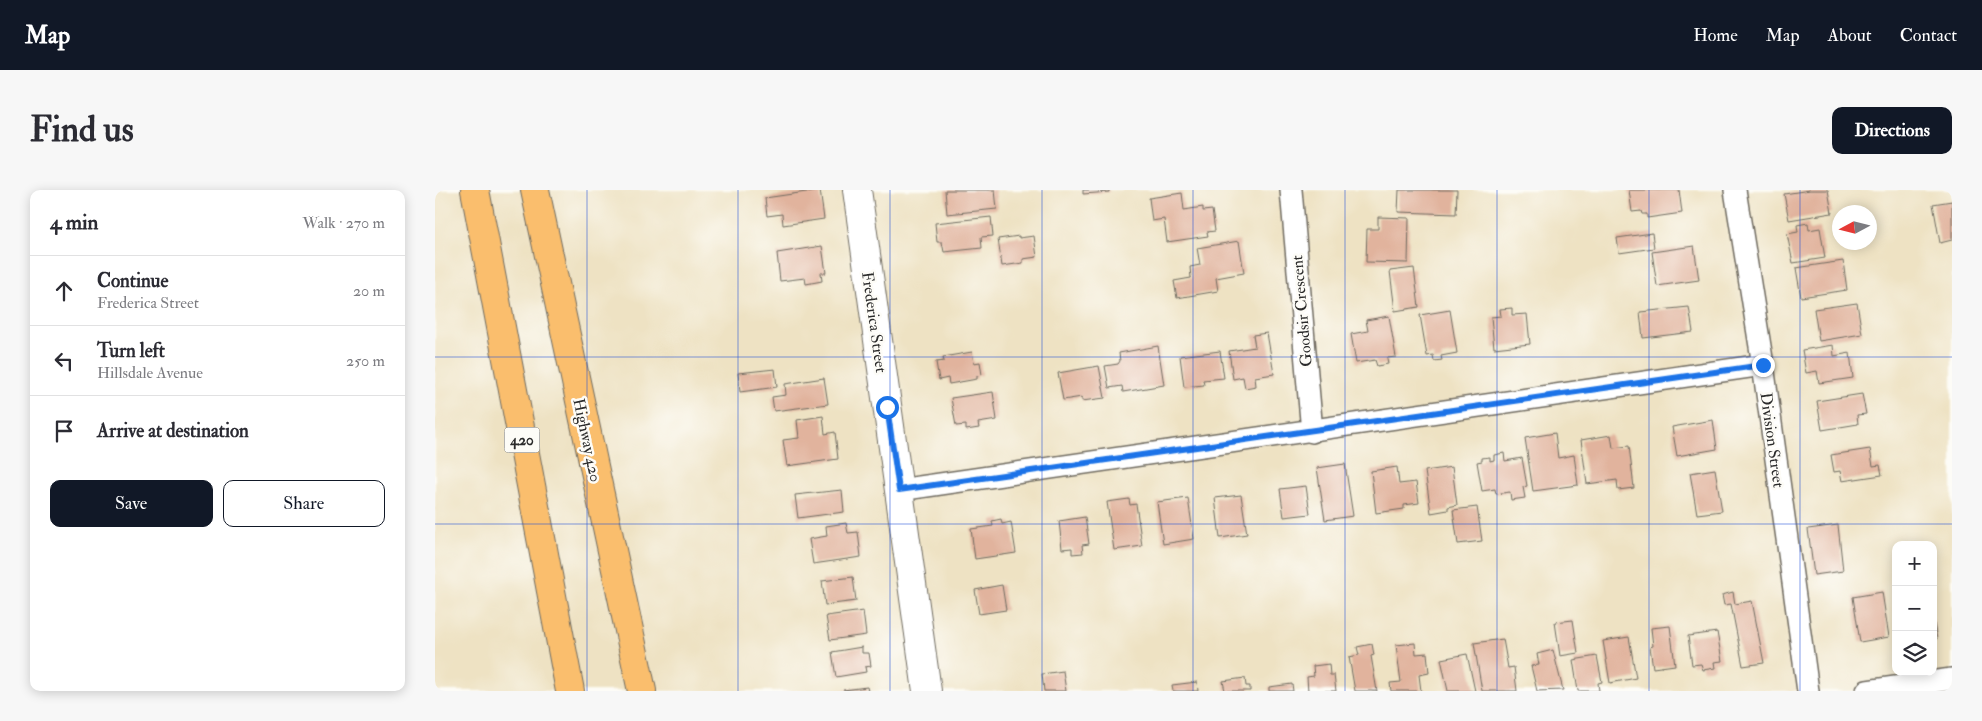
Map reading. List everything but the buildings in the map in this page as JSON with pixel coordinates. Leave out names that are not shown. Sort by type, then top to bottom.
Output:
[{"type":"highway","name":"420","points":[[475,190],[570,691]]},
{"type":"highway","name":"Highway 420","points":[[535,190],[642,691]]},
{"type":"highway","points":[[623,605],[637,691]]},
{"type":"street","name":"Frederica Street","points":[[857,190],[927,691]]},
{"type":"street","name":"Goodsir Crescent","points":[[1291,190],[1312,432]]},
{"type":"street","name":"Division Street","points":[[1735,190],[1763,365],[1808,691]]},
{"type":"street","points":[[899,490],[1312,432],[1763,365]]},
{"type":"street","points":[[1867,691],[1923,687],[1952,679]]},
{"type":"route","points":[[887,407],[899,490],[1312,432],[1763,365]]}]
